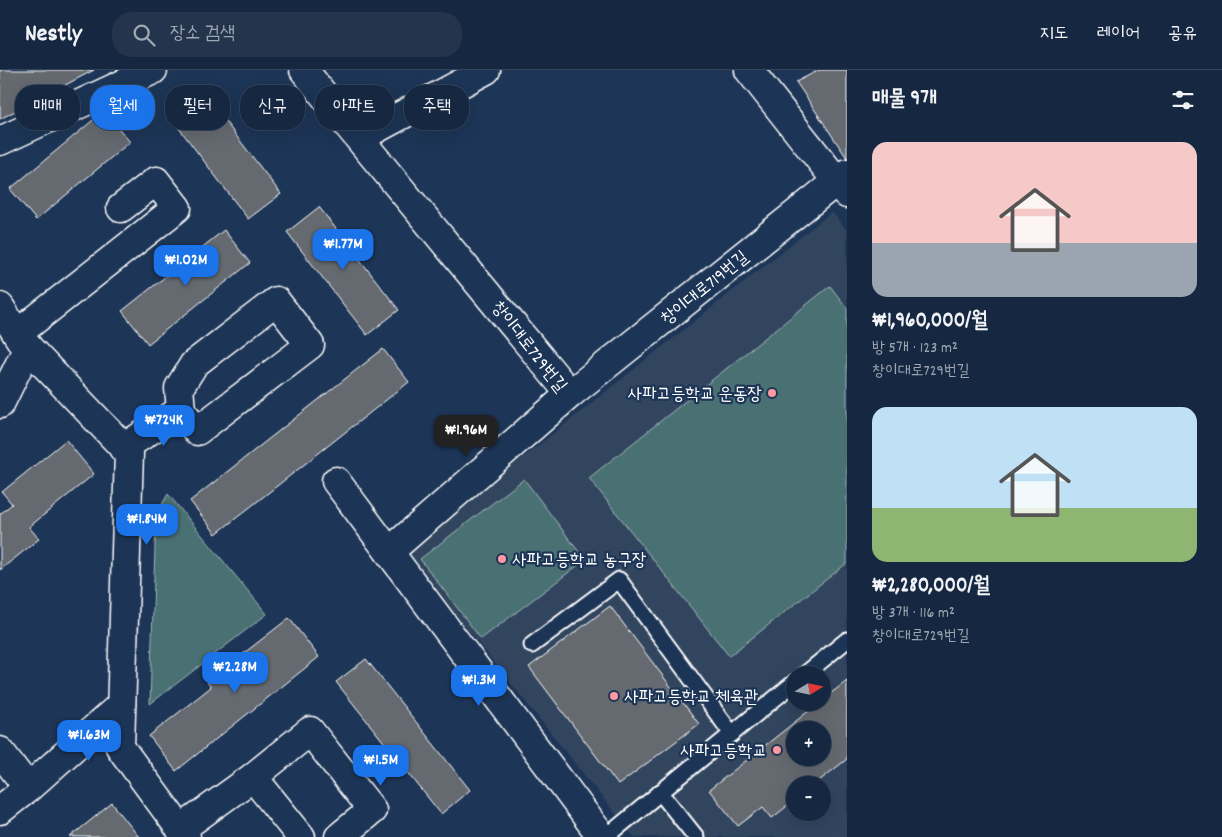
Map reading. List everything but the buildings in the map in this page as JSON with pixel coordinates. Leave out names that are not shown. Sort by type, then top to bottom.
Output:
[{"type":"street","points":[[0,141],[153,70]]},
{"type":"street","name":"창이대로729번길","points":[[304,70],[570,394],[389,552]]},
{"type":"street","points":[[359,138],[486,70]]},
{"type":"street","name":"창이대로719번길","points":[[570,394],[844,183],[750,70]]},
{"type":"street","points":[[0,404],[22,341],[177,208],[156,181],[121,208]]},
{"type":"street","points":[[276,301],[310,344],[197,431],[181,410],[179,388],[194,364],[276,301]]},
{"type":"street","points":[[0,307],[22,341],[128,454],[120,747],[183,833],[310,731],[372,810],[339,837]]},
{"type":"street","points":[[123,448],[181,410]]},
{"type":"street","points":[[336,481],[604,837]]},
{"type":"street","points":[[0,810],[28,788],[122,705]]},
{"type":"street","points":[[0,751],[28,788]]},
{"type":"street","points":[[253,777],[301,837]]},
{"type":"lane","points":[[532,645],[619,580],[732,734]]},
{"type":"lane","points":[[815,666],[847,640]]},
{"type":"lane","points":[[604,837],[786,689]]},
{"type":"lane","points":[[660,792],[696,837]]},
{"type":"shaded area","points":[[832,212],[847,231],[847,837],[634,837],[405,551]]},
{"type":"green space","name":"사파고등학교 운동장","points":[[830,286],[847,308],[847,563],[729,656],[589,478]]},
{"type":"green space","name":"사파고등학교 농구장","points":[[524,479],[585,560],[481,639],[420,559]]},
{"type":"green space","points":[[168,494],[267,614],[150,704],[156,515]]},
{"type":"place","name":"사파고등학교 운동장","points":[[772,393]]},
{"type":"place","name":"사파고등학교 농구장","points":[[502,559]]},
{"type":"place","name":"사파고등학교 체육관","points":[[614,696]]},
{"type":"place","name":"사파고등학교","points":[[777,750]]}]
